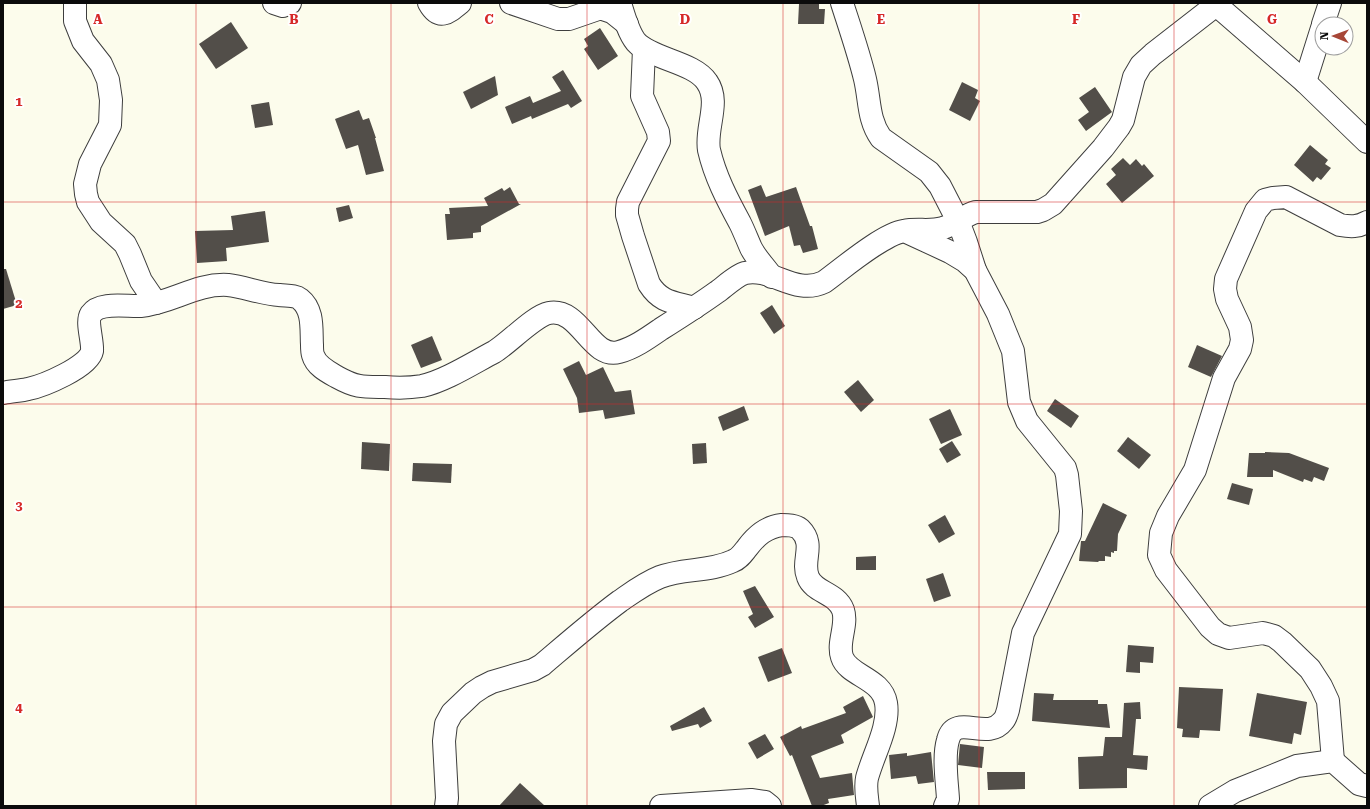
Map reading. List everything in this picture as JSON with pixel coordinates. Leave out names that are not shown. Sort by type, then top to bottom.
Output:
[{"type":"street","points":[[75,3],[75,21],[83,41],[101,64],[108,80],[111,100],[110,125],[90,164],[85,184],[88,202],[101,222],[125,244],[141,281],[156,303]]},
{"type":"street","points":[[274,3],[283,6],[290,3]]},
{"type":"street","points":[[429,3],[436,12],[441,14],[448,13],[460,3]]},
{"type":"street","points":[[511,3],[564,20],[598,9],[608,10],[627,24]]},
{"type":"street","points":[[620,3],[635,41],[644,48],[684,66],[707,81],[712,91],[713,100],[708,138],[713,164],[721,187],[744,231],[750,246],[772,277]]},
{"type":"street","points":[[842,3],[865,78],[872,120],[876,130],[881,138],[929,172],[940,186],[958,221],[975,270],[998,314],[1013,351],[1019,402],[1022,412],[1027,421],[1065,468],[1067,475],[1071,521],[1070,534],[1023,633],[1008,710],[1004,720],[997,727],[981,730],[960,726],[953,730],[948,738],[946,750],[948,799],[945,806]]},
{"type":"street","points":[[1326,16],[1330,3]]},
{"type":"street","points":[[3,393],[28,389],[64,375],[88,358],[92,352],[89,320],[91,314],[96,310],[111,306],[142,306],[156,303],[199,288],[228,285],[268,294],[294,296],[299,298],[309,310],[313,355],[321,367],[355,386],[411,388],[432,382],[503,347],[540,316],[549,313],[564,315],[575,322],[598,347],[610,354],[618,353],[644,341],[743,273],[760,273],[810,287],[824,282],[883,240],[903,231],[936,230],[945,228],[969,214],[976,212],[1037,212],[1043,210],[1053,204],[1103,148],[1119,127],[1123,120],[1134,77],[1141,65],[1215,4],[1304,82],[1367,142]]},
{"type":"street","points":[[644,48],[642,96],[658,132],[659,141],[628,202],[627,215],[650,284],[655,293],[662,299],[694,308]]},
{"type":"street","points":[[1304,82],[1314,52]]},
{"type":"street","points":[[1367,222],[1358,227],[1340,225],[1286,197],[1265,200],[1256,211],[1226,279],[1225,289],[1227,299],[1240,327],[1242,340],[1240,349],[1224,378],[1195,470],[1168,516],[1161,533],[1159,555],[1166,570],[1210,627],[1218,634],[1229,638],[1263,633],[1274,636],[1310,669],[1321,686],[1328,701],[1333,761],[1360,784],[1367,786]]},
{"type":"street","points":[[903,231],[950,252],[965,261],[975,270]]},
{"type":"street","points":[[446,806],[447,798],[444,741],[446,724],[452,713],[473,693],[492,682],[533,670],[542,665],[598,617],[647,583],[661,576],[727,564],[742,555],[760,533],[776,526],[787,525],[799,528],[806,538],[809,546],[806,568],[807,576],[811,583],[831,595],[840,604],[844,618],[840,649],[844,662],[879,688],[884,696],[886,704],[886,722],[867,780],[868,806]]},
{"type":"street","points":[[1210,806],[1235,790],[1297,766],[1333,761]]},
{"type":"street","points":[[661,806],[751,800],[765,802],[770,806]]},
{"type":"building","points":[[799,4],[819,4],[819,9],[825,9],[824,24],[798,24]]},
{"type":"building","points":[[231,22],[248,48],[216,69],[199,44]]},
{"type":"building","points":[[600,28],[618,56],[598,70],[584,49],[588,46],[584,39]]},
{"type":"building","points":[[563,70],[582,101],[571,108],[568,104],[532,119],[531,116],[512,124],[505,107],[530,96],[533,103],[561,91],[552,77]]},
{"type":"building","points":[[495,76],[498,95],[471,109],[463,92]]},
{"type":"building","points":[[962,82],[978,90],[975,98],[980,101],[970,121],[949,110]]},
{"type":"building","points":[[1095,87],[1112,112],[1086,131],[1078,120],[1089,112],[1079,98]]},
{"type":"building","points":[[269,102],[273,125],[255,128],[251,105]]},
{"type":"building","points":[[359,110],[363,120],[369,118],[376,138],[384,171],[366,175],[358,145],[346,149],[335,119]]},
{"type":"building","points":[[1310,145],[1328,160],[1325,164],[1331,168],[1321,180],[1317,177],[1313,182],[1294,165]]},
{"type":"building","points":[[1123,158],[1130,165],[1136,159],[1142,166],[1144,164],[1154,176],[1122,203],[1106,184],[1116,175],[1111,169]]},
{"type":"building","points":[[761,185],[766,197],[796,187],[810,226],[812,226],[818,249],[803,253],[800,245],[794,246],[789,226],[765,236],[748,190]]},
{"type":"building","points":[[510,187],[519,204],[521,204],[481,226],[481,232],[473,233],[473,238],[447,240],[445,214],[450,214],[449,208],[488,206],[484,198],[502,188],[504,191]]},
{"type":"building","points":[[349,205],[353,218],[339,222],[336,208]]},
{"type":"building","points":[[265,211],[269,242],[226,248],[227,261],[197,263],[195,231],[233,230],[231,216]]},
{"type":"building","points":[[3,269],[6,269],[17,305],[3,309]]},
{"type":"building","points":[[772,305],[785,326],[774,334],[760,313]]},
{"type":"building","points":[[432,336],[442,360],[421,368],[411,345]]},
{"type":"building","points":[[1197,345],[1222,356],[1211,377],[1188,367]]},
{"type":"building","points":[[579,361],[586,375],[603,367],[615,392],[631,390],[635,414],[605,419],[603,410],[579,413],[577,398],[563,369]]},
{"type":"building","points":[[858,380],[874,400],[861,412],[844,392]]},
{"type":"building","points":[[1055,399],[1079,416],[1071,428],[1047,411]]},
{"type":"building","points":[[744,406],[749,420],[723,431],[718,417]]},
{"type":"building","points":[[950,409],[962,435],[941,444],[929,419]]},
{"type":"building","points":[[1128,437],[1151,455],[1139,469],[1117,451]]},
{"type":"building","points":[[952,441],[961,455],[947,463],[939,449]]},
{"type":"building","points":[[362,442],[390,444],[389,471],[361,469]]},
{"type":"building","points":[[706,443],[707,463],[693,464],[692,444]]},
{"type":"building","points":[[1249,453],[1289,453],[1329,468],[1324,481],[1314,477],[1312,482],[1304,479],[1303,482],[1273,470],[1273,477],[1247,477]]},
{"type":"building","points":[[413,463],[452,464],[451,483],[412,481]]},
{"type":"building","points":[[1232,483],[1253,489],[1249,505],[1227,499]]},
{"type":"building","points":[[1103,503],[1127,515],[1118,534],[1117,551],[1114,551],[1114,553],[1111,552],[1111,557],[1105,556],[1105,561],[1079,561],[1081,541],[1085,541]]},
{"type":"building","points":[[945,515],[955,534],[939,543],[928,525]]},
{"type":"building","points":[[876,556],[876,570],[856,570],[856,557]]},
{"type":"building","points":[[943,573],[951,596],[934,602],[926,579]]},
{"type":"building","points":[[755,586],[774,617],[755,628],[748,617],[753,614],[743,591]]},
{"type":"building","points":[[1128,645],[1154,647],[1153,663],[1140,662],[1140,673],[1126,672]]},
{"type":"building","points":[[782,648],[792,673],[768,682],[758,657]]},
{"type":"building","points":[[1179,687],[1223,689],[1220,731],[1200,730],[1199,738],[1182,737],[1183,729],[1177,728]]},
{"type":"building","points":[[1034,693],[1054,694],[1053,700],[1098,700],[1098,704],[1107,704],[1110,728],[1032,721]]},
{"type":"building","points":[[1257,693],[1307,702],[1301,735],[1294,733],[1292,744],[1249,736]]},
{"type":"building","points":[[863,696],[873,717],[841,735],[844,743],[811,756],[820,778],[852,773],[854,795],[828,799],[829,803],[821,806],[812,806],[792,755],[790,756],[780,737],[801,726],[802,729],[846,713],[843,707]]},
{"type":"building","points":[[1140,702],[1141,719],[1136,719],[1133,755],[1148,756],[1147,770],[1127,768],[1127,788],[1079,789],[1078,757],[1103,756],[1105,737],[1122,737],[1124,703]]},
{"type":"building","points":[[704,707],[712,721],[700,728],[698,724],[672,731],[670,726]]},
{"type":"building","points":[[765,734],[774,749],[757,759],[748,743]]},
{"type":"building","points":[[960,744],[984,747],[982,768],[958,765]]},
{"type":"building","points":[[931,752],[934,782],[918,784],[916,776],[891,779],[889,755],[907,753],[907,756]]},
{"type":"building","points":[[987,772],[1025,772],[1025,789],[988,790]]},
{"type":"building","points":[[520,783],[545,806],[499,806]]}]
